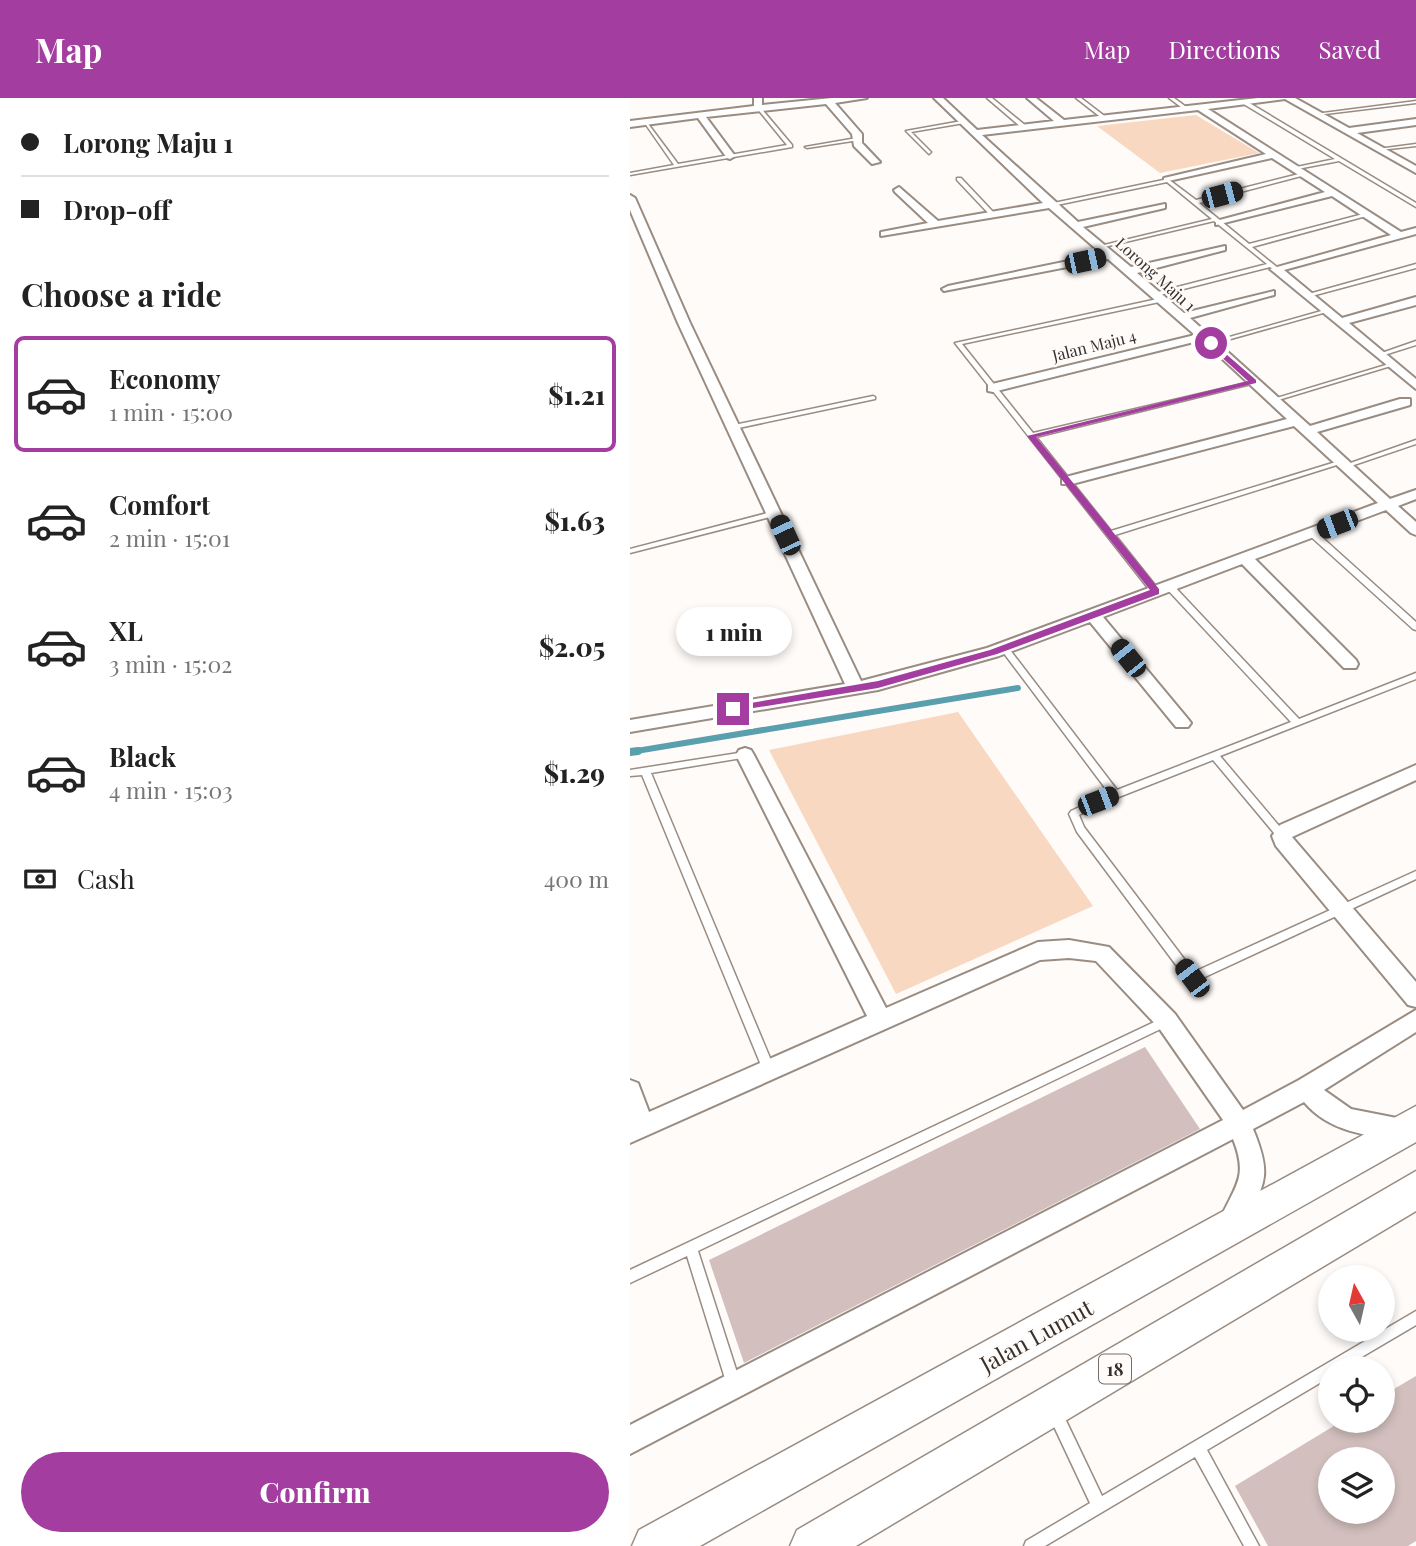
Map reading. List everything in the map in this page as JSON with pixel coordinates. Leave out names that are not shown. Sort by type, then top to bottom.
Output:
[{"type":"main road","name":"Jalan Lumut","points":[[655,1546],[1410,1126]]},
{"type":"main road","name":"18","points":[[813,1546],[1407,1202]]},
{"type":"street","points":[[630,124],[700,115],[758,103],[828,102],[863,98]]},
{"type":"street","name":"Lorong Maju 1","points":[[938,98],[1052,204],[1130,271],[1416,530]]},
{"type":"street","points":[[1031,98],[1062,123]]},
{"type":"street","points":[[1209,98],[1220,105]]},
{"type":"street","points":[[974,133],[1281,98]]},
{"type":"street","points":[[1289,98],[1416,170]]},
{"type":"street","points":[[828,102],[857,134],[857,144],[875,162]]},
{"type":"street","points":[[1135,106],[1147,113]]},
{"type":"street","points":[[1193,108],[1399,235]]},
{"type":"street","points":[[700,115],[730,156]]},
{"type":"street","points":[[1348,131],[1416,122]]},
{"type":"street","points":[[1168,180],[1273,155]]},
{"type":"street","points":[[899,190],[936,225]]},
{"type":"street","points":[[1218,221],[1332,193]]},
{"type":"street","points":[[630,198],[684,323],[856,688]]},
{"type":"street","points":[[885,234],[1052,204]]},
{"type":"street","points":[[1077,225],[1161,206]]},
{"type":"street","points":[[1274,267],[1416,231]]},
{"type":"street","points":[[1130,271],[1221,248]]},
{"type":"street","points":[[948,289],[1112,256]]},
{"type":"street","points":[[1274,267],[1416,385]]},
{"type":"street","points":[[1181,317],[1270,293]]},
{"type":"street","points":[[1339,321],[1416,301]]},
{"type":"street","name":"Jalan Maju 4","points":[[993,388],[1207,340]]},
{"type":"street","points":[[1067,481],[1405,402]]},
{"type":"street","points":[[630,726],[856,688],[1004,648],[1416,494]]},
{"type":"street","points":[[1245,558],[1350,664]]},
{"type":"street","points":[[1093,615],[1182,723]]},
{"type":"street","points":[[745,755],[881,1021]]},
{"type":"street","points":[[1416,772],[1287,830],[1282,836],[1283,841],[1416,998]]},
{"type":"street","points":[[630,1091],[637,1129],[1038,951],[1069,949],[1102,953],[1126,975],[1167,1021],[1239,1125],[1251,1154],[1254,1177],[1231,1225]]},
{"type":"street","points":[[630,1440],[1239,1125],[1307,1088],[1416,1020]]},
{"type":"street","points":[[1307,1088],[1332,1114],[1352,1122],[1410,1126]]},
{"type":"lane","points":[[989,98],[1024,127]]},
{"type":"lane","points":[[1078,98],[1105,118]]},
{"type":"lane","points":[[1171,98],[1193,108]]},
{"type":"lane","points":[[1244,102],[1416,205]]},
{"type":"lane","points":[[1317,114],[1416,102]]},
{"type":"lane","points":[[630,174],[790,146],[758,103]]},
{"type":"lane","points":[[646,122],[677,166]]},
{"type":"lane","points":[[929,153],[908,131],[962,122]]},
{"type":"lane","points":[[807,147],[857,139]]},
{"type":"lane","points":[[1380,149],[1416,145]]},
{"type":"lane","points":[[1195,202],[1341,159]]},
{"type":"lane","points":[[959,179],[993,215]]},
{"type":"lane","points":[[1052,204],[1168,180],[1274,267]]},
{"type":"lane","points":[[1248,246],[1367,215]]},
{"type":"lane","points":[[1102,247],[1218,221]]},
{"type":"lane","points":[[1308,295],[1416,266]]},
{"type":"lane","points":[[1274,267],[1159,297],[958,343],[1110,534],[1297,722]]},
{"type":"lane","points":[[1207,340],[1327,311]]},
{"type":"lane","points":[[1379,355],[1416,343]]},
{"type":"lane","points":[[1273,400],[1391,365]]},
{"type":"lane","points":[[1031,436],[1253,382]]},
{"type":"lane","points":[[734,427],[873,398]]},
{"type":"lane","points":[[1110,534],[1416,442]]},
{"type":"lane","points":[[630,551],[775,513]]},
{"type":"lane","points":[[1312,533],[1416,627]]},
{"type":"lane","points":[[1004,648],[1115,794]]},
{"type":"lane","points":[[1416,676],[1082,807],[1074,814],[1075,820],[1192,978],[1416,875]]},
{"type":"lane","points":[[630,773],[745,755]]},
{"type":"lane","points":[[1213,755],[1282,836]]},
{"type":"lane","points":[[645,771],[769,1070]]},
{"type":"lane","points":[[630,1277],[1167,1021]]},
{"type":"lane","points":[[691,1248],[734,1385]]},
{"type":"lane","points":[[1352,1356],[1416,1318]]},
{"type":"lane","points":[[1031,1546],[1318,1376]]},
{"type":"lane","points":[[1052,1406],[1099,1506]]},
{"type":"lane","points":[[1198,1447],[1252,1546]]},
{"type":"shaded area","points":[[1196,115],[1259,153],[1160,173],[1097,126]]},
{"type":"shaded area","points":[[958,712],[1093,906],[896,994],[769,750]]},
{"type":"building","points":[[1145,1047],[1200,1129],[744,1363],[709,1260]]},
{"type":"building","points":[[1416,1376],[1416,1541],[1408,1546],[1268,1546],[1235,1486],[1322,1433],[1395,1433],[1395,1388]]},
{"type":"waterway","points":[[638,751],[630,752],[1018,688]]},
{"type":"route","points":[[733,709],[878,684],[993,652],[1156,592],[1031,436],[1253,382],[1211,343]]}]
